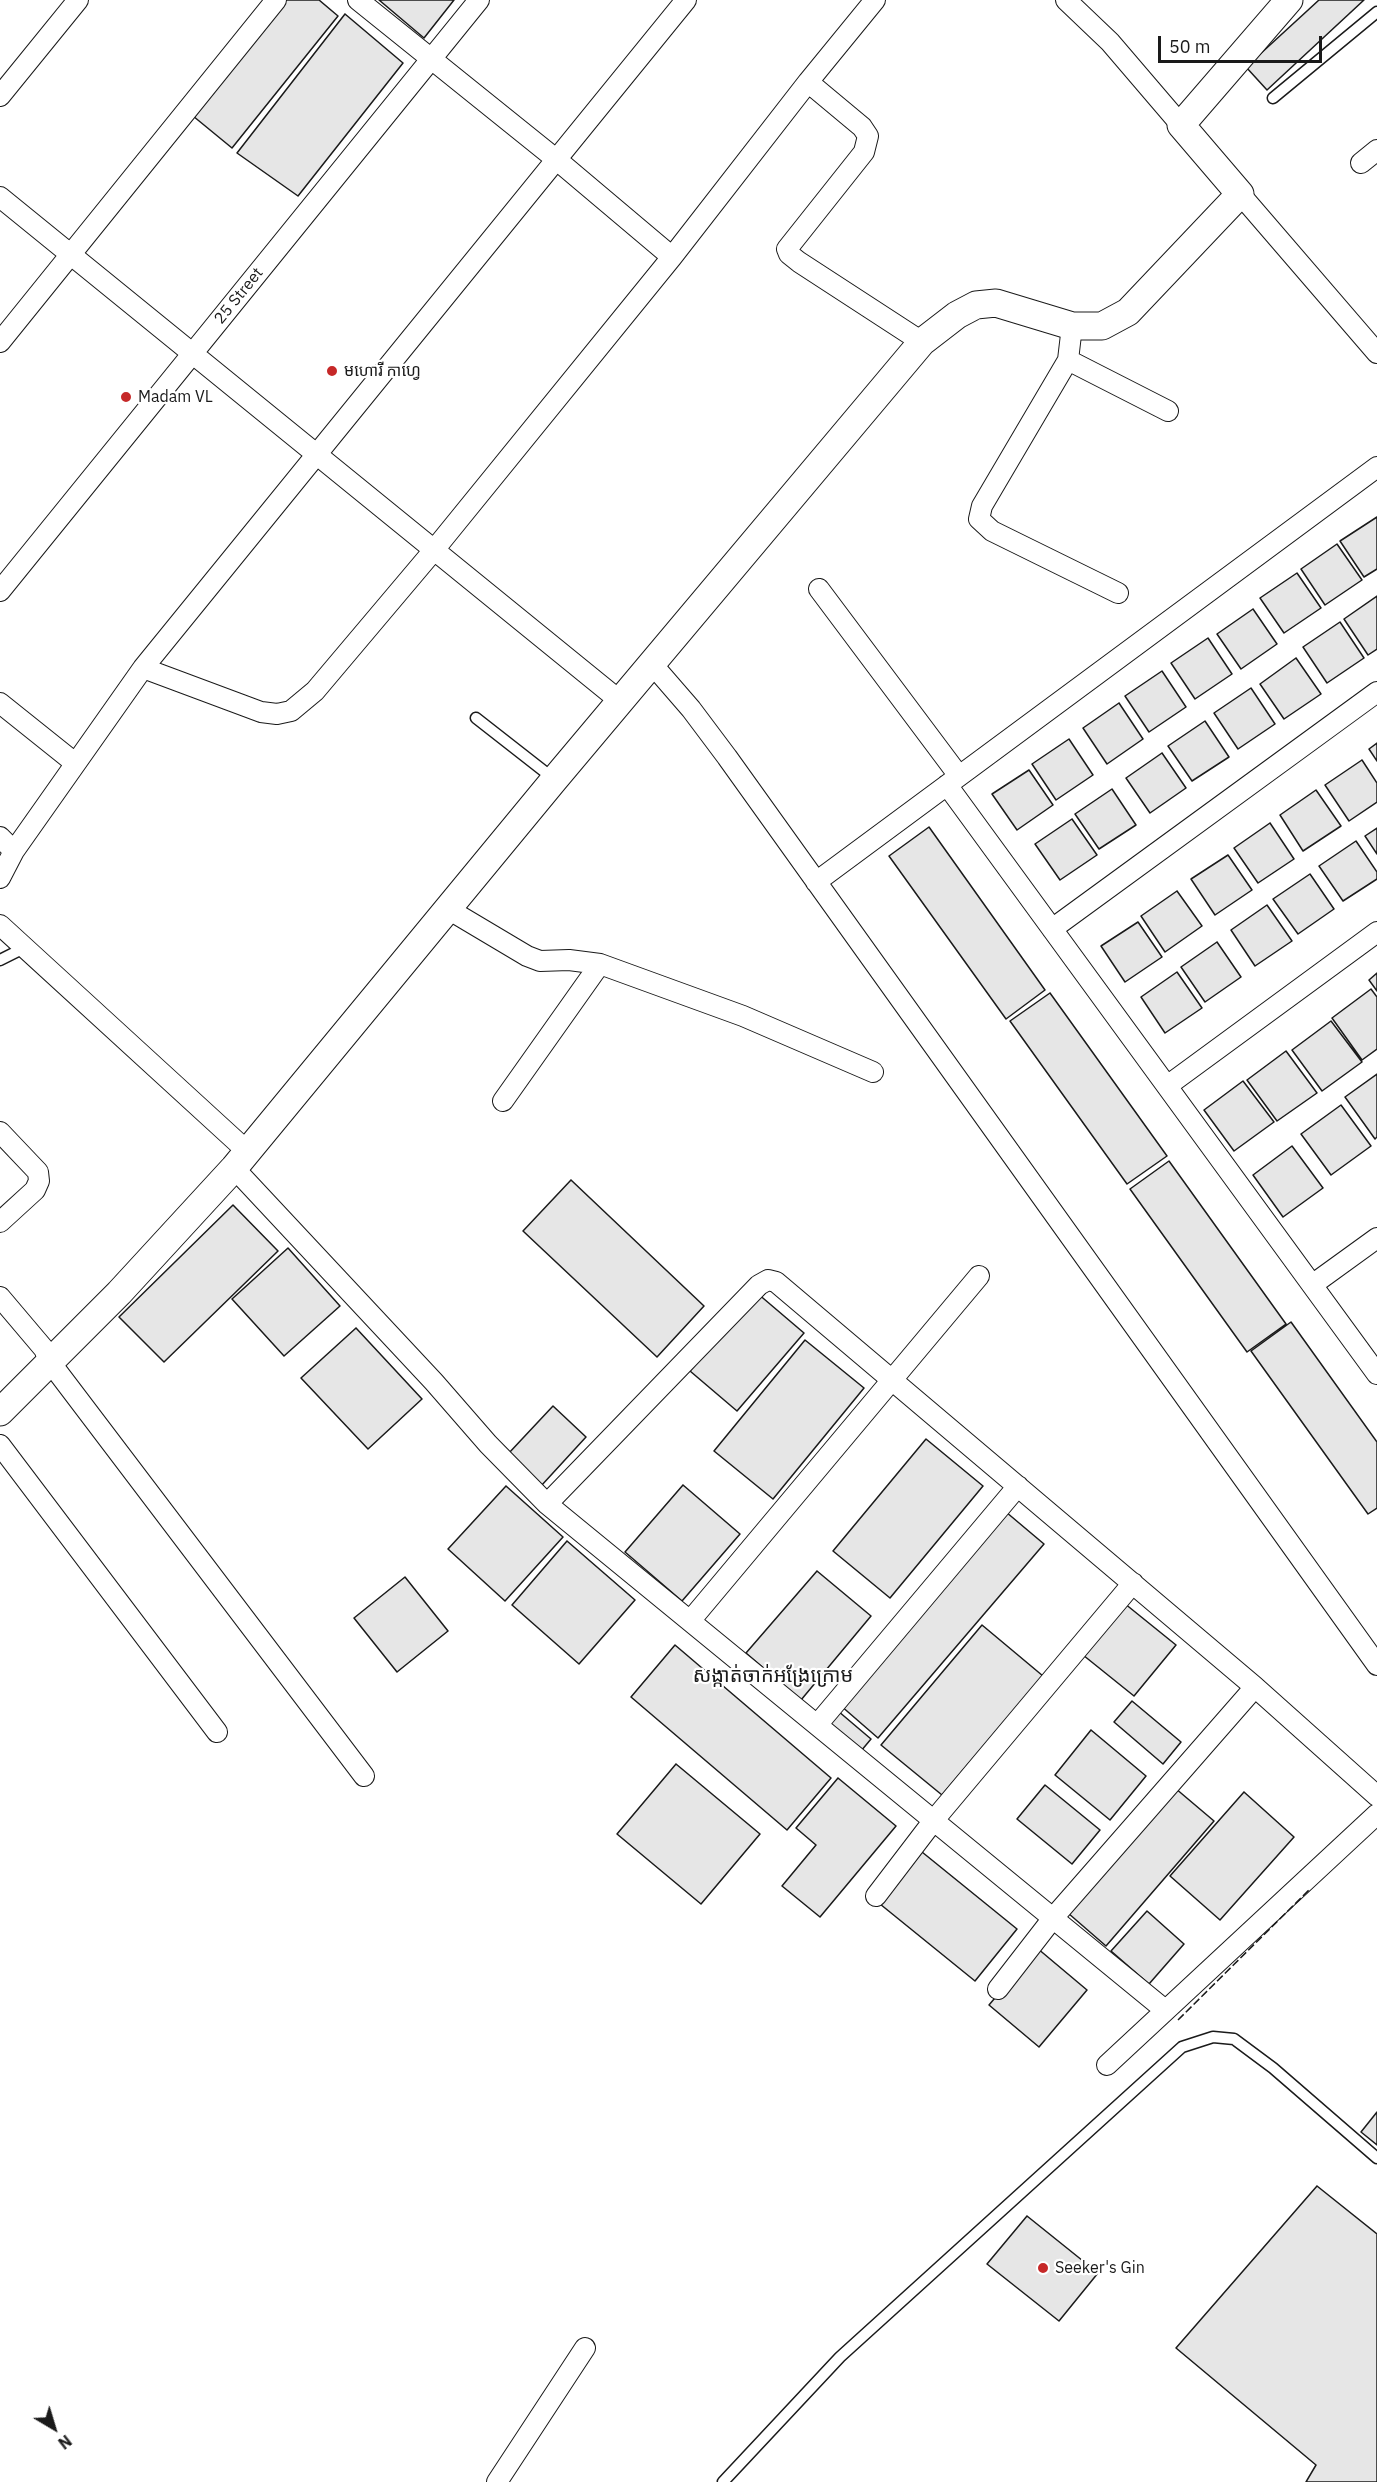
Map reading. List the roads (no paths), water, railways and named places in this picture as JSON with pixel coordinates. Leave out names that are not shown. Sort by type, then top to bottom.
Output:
[{"type":"street","points":[[0,96],[78,0]]},
{"type":"street","points":[[0,342],[276,0]]},
{"type":"street","points":[[358,0],[557,160],[672,257]]},
{"type":"street","name":"25 Street","points":[[0,591],[479,0]]},
{"type":"street","points":[[0,878],[14,851],[143,668],[686,0]]},
{"type":"street","points":[[143,668],[261,712],[277,714],[291,711],[315,691],[434,550],[672,257],[875,0]]},
{"type":"street","points":[[1180,125],[1289,0]]},
{"type":"street","points":[[1072,2],[1110,42],[1377,353]]},
{"type":"street","points":[[808,82],[862,126],[868,136],[864,152],[787,249],[789,254],[922,342]]},
{"type":"street","points":[[1361,163],[1377,150]]},
{"type":"street","points":[[0,1412],[119,1293],[241,1160],[554,780],[922,342],[957,315],[976,305],[996,303],[1072,326],[1102,326],[1128,312],[1240,194]]},
{"type":"street","points":[[0,196],[620,701]]},
{"type":"street","points":[[1072,326],[1068,360],[982,506],[979,519],[992,531],[1118,593]]},
{"type":"street","points":[[1068,360],[1168,411]]},
{"type":"street","points":[[816,882],[1377,467]]},
{"type":"street","points":[[819,589],[953,781],[1052,929],[1377,1374]]},
{"type":"street","points":[[652,664],[691,709],[1377,1665]]},
{"type":"street","points":[[1052,929],[1377,692]]},
{"type":"street","points":[[0,703],[75,763]]},
{"type":"street","points":[[0,837],[14,851]]},
{"type":"street","points":[[448,909],[533,959],[600,964],[743,1016],[873,1072]]},
{"type":"street","points":[[0,925],[241,1160],[488,1444],[547,1504],[1165,2010]]},
{"type":"street","points":[[1167,1086],[1377,932]]},
{"type":"street","points":[[503,1101],[600,964]]},
{"type":"street","points":[[0,1132],[38,1172],[39,1180],[35,1190],[0,1222]]},
{"type":"street","points":[[1312,1285],[1377,1238]]},
{"type":"street","points":[[690,1621],[979,1276]]},
{"type":"street","points":[[547,1504],[759,1285],[768,1280],[776,1282],[1255,1687],[1377,1796]]},
{"type":"street","points":[[0,1297],[44,1349],[50,1362],[364,1776]]},
{"type":"street","points":[[0,1445],[217,1732]]},
{"type":"street","points":[[817,1725],[1018,1486]]},
{"type":"street","points":[[876,1896],[934,1820],[1133,1583]]},
{"type":"street","points":[[998,1989],[1053,1918],[1255,1687]]},
{"type":"street","points":[[1107,2065],[1377,1814]]},
{"type":"street","points":[[497,2482],[585,2348]]},
{"type":"lane","points":[[1273,98],[1377,12]]},
{"type":"lane","points":[[476,718],[554,780]]},
{"type":"lane","points":[[0,960],[24,948]]},
{"type":"lane","points":[[723,2482],[840,2356],[1182,2047],[1213,2037],[1234,2039],[1273,2068],[1377,2158]]},
{"type":"place","name":"មហោរី កាហ្វេ","points":[[332,371]]},
{"type":"place","name":"Madam VL","points":[[126,397]]},
{"type":"place","name":"Seeker's Gin","points":[[1043,2268]]},
{"type":"district","name":"សង្កាត់ចាក់អង្រែក្រោម","points":[[773,1676]]}]
